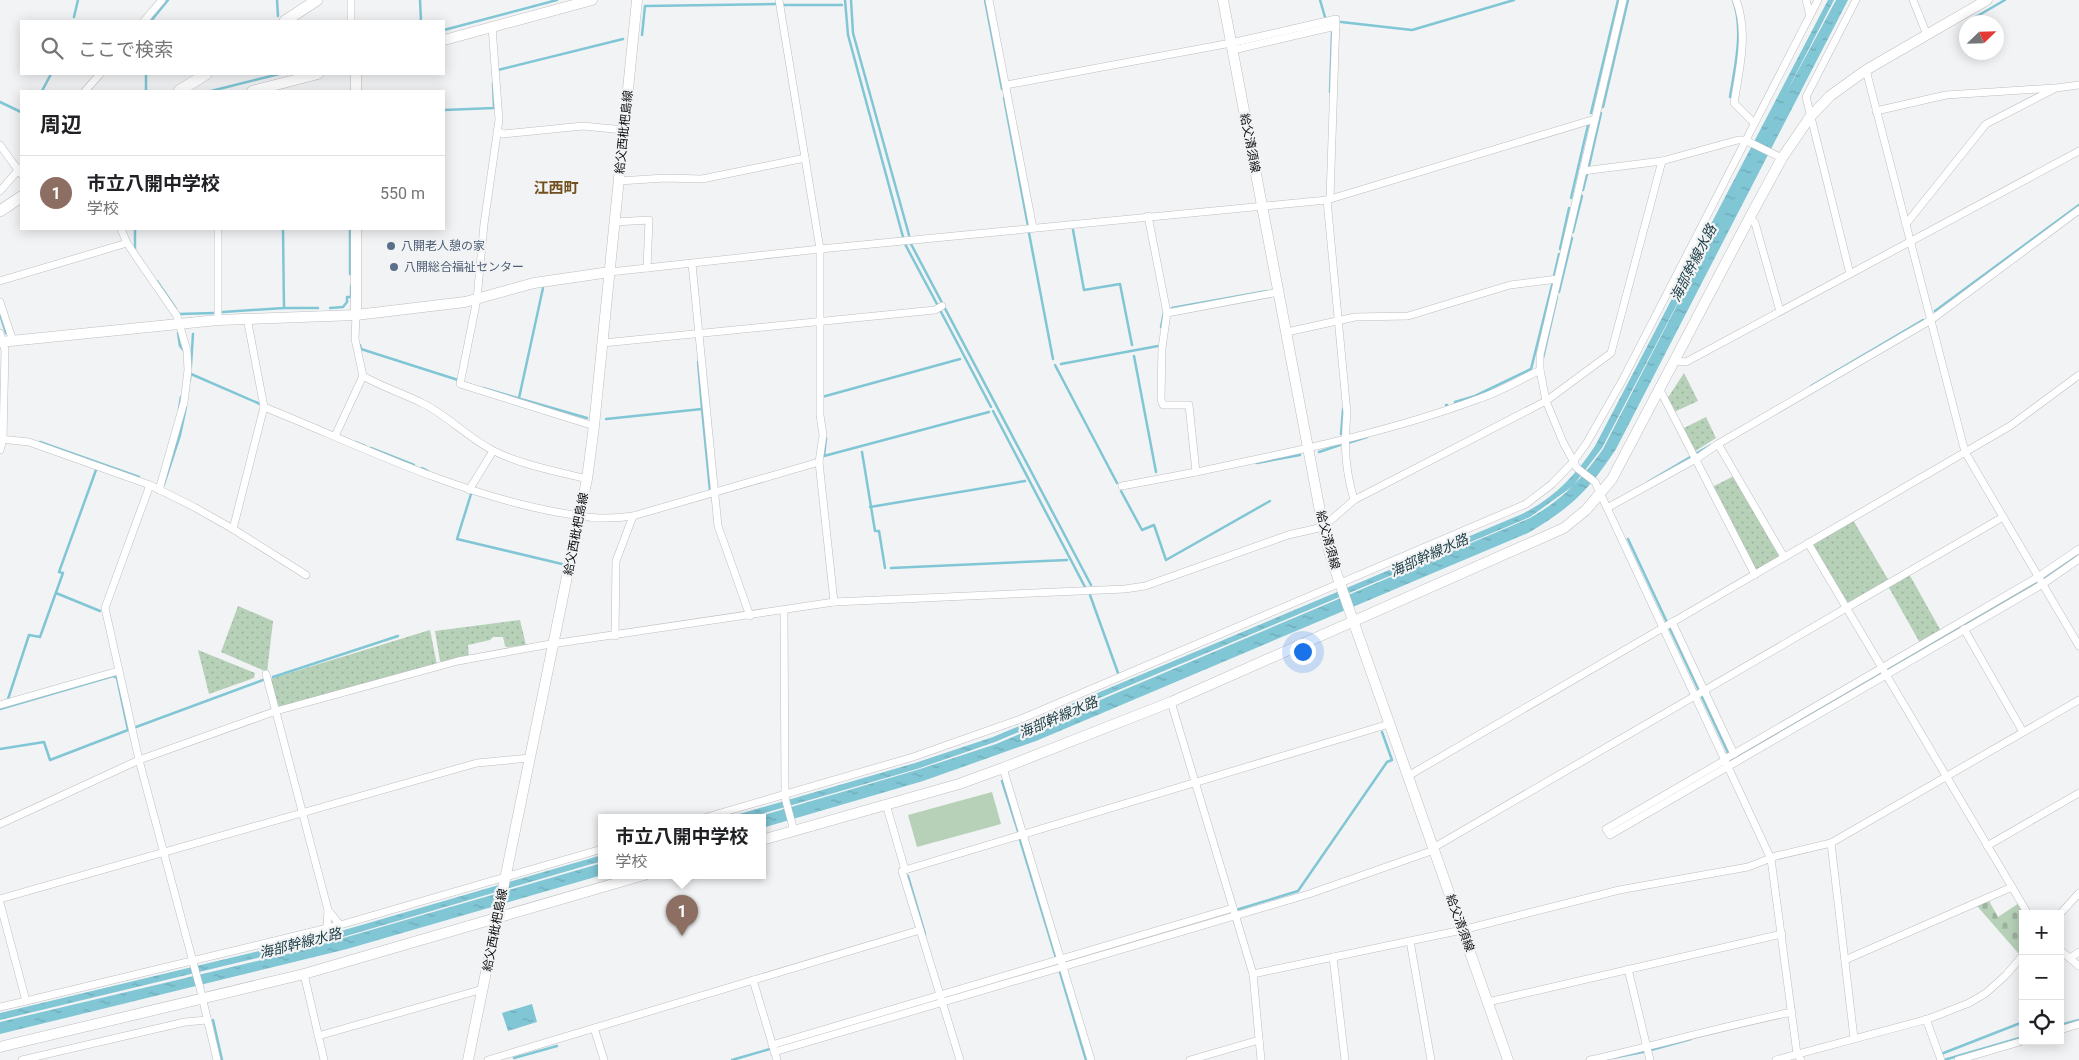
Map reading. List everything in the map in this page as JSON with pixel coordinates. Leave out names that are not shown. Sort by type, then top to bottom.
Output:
[{"type":"main road","points":[[287,20],[317,0]]},
{"type":"main road","points":[[181,90],[204,75]]},
{"type":"main road","points":[[0,211],[20,197]]},
{"type":"street","points":[[145,20],[162,0]]},
{"type":"street","points":[[351,0],[351,20]]},
{"type":"street","points":[[445,40],[592,0]]},
{"type":"street","name":"給父西枇杷島線","points":[[468,1060],[587,479],[603,343],[637,0]]},
{"type":"street","points":[[779,0],[820,249],[820,415],[823,435],[819,462],[834,602]]},
{"type":"street","points":[[990,0],[1033,228]]},
{"type":"street","name":"給父清須線","points":[[1223,0],[1323,527],[1351,616],[1508,1060]]},
{"type":"street","points":[[1624,0],[1557,279],[1540,355],[1540,370],[1546,401],[1575,465],[1595,482],[1668,625],[1771,859],[1799,1057]]},
{"type":"street","points":[[1736,0],[1741,17],[1742,34],[1740,69],[1734,103],[1754,123]]},
{"type":"street","points":[[1806,0],[1810,15]]},
{"type":"street","points":[[718,814],[913,757],[1021,719],[1341,586],[1526,504],[1575,465],[1622,381],[1818,0]]},
{"type":"street","points":[[1850,274],[1806,96],[1856,0]]},
{"type":"street","points":[[1913,0],[1927,35]]},
{"type":"street","points":[[766,839],[959,784],[1004,768],[1171,702],[1351,616],[1564,528],[1601,495],[1628,452],[1750,217],[1782,158],[1810,116],[1830,96],[1866,70],[1982,2]]},
{"type":"street","points":[[1006,85],[1232,46],[1336,19],[1328,199],[1347,413],[1345,439],[1348,477],[1354,500]]},
{"type":"street","points":[[492,28],[499,120],[485,215],[478,299],[460,384],[594,426]]},
{"type":"street","points":[[1866,70],[1966,452],[2079,646]]},
{"type":"street","points":[[86,90],[99,75]]},
{"type":"street","points":[[256,90],[314,75]]},
{"type":"street","points":[[356,75],[356,90]]},
{"type":"street","points":[[1876,111],[1946,95],[2079,85]]},
{"type":"street","points":[[1906,224],[1986,124],[2056,88]]},
{"type":"street","points":[[4,340],[218,320],[356,315],[465,302],[534,283],[610,272],[820,249],[1328,199],[1596,119]]},
{"type":"street","points":[[497,131],[503,134],[582,126],[624,130]]},
{"type":"street","points":[[1583,171],[1662,161],[1738,140],[1747,141],[1782,158]]},
{"type":"street","points":[[0,145],[20,170],[0,190]]},
{"type":"street","points":[[1675,361],[1686,362],[2079,151]]},
{"type":"street","points":[[619,181],[665,178],[702,179],[805,158]]},
{"type":"street","points":[[0,824],[139,760],[276,711],[458,661],[834,602],[1125,589],[1145,586],[1288,535],[1323,527],[1354,500],[1546,401],[1611,353],[1662,161]]},
{"type":"street","points":[[1607,508],[1696,459],[1718,444],[1931,320],[2079,210]]},
{"type":"street","points":[[1148,216],[1167,313],[1162,348],[1160,399],[1163,404],[1189,405],[1196,472]]},
{"type":"street","points":[[1750,217],[1755,223],[1780,311]]},
{"type":"street","points":[[615,222],[649,220],[647,268]]},
{"type":"street","points":[[122,230],[127,243],[174,310],[187,351],[188,370],[184,402],[159,490]]},
{"type":"street","points":[[218,230],[218,320]]},
{"type":"street","points":[[335,436],[362,376],[355,339],[356,230]]},
{"type":"street","points":[[0,281],[127,243]]},
{"type":"street","points":[[692,264],[718,526],[750,616]]},
{"type":"street","points":[[1287,332],[1356,317],[1408,316],[1510,285],[1557,279]]},
{"type":"street","points":[[1167,313],[1279,292]]},
{"type":"street","points":[[0,302],[5,350],[0,450]]},
{"type":"street","points":[[603,343],[935,310],[942,306]]},
{"type":"street","points":[[233,529],[264,408],[247,318]]},
{"type":"street","points":[[1122,486],[1196,472],[1345,439],[1480,399],[1540,370]]},
{"type":"street","points":[[1408,776],[2010,426],[2079,375]]},
{"type":"street","points":[[362,376],[381,387],[422,403],[493,451],[536,467],[587,479]]},
{"type":"street","points":[[1660,390],[1755,575]]},
{"type":"street","points":[[264,408],[469,490],[524,505],[580,516],[609,519],[632,516],[819,462]]},
{"type":"street","points":[[1,439],[29,442],[150,485],[233,529],[306,575]]},
{"type":"street","points":[[1718,444],[1784,557]]},
{"type":"street","points":[[469,490],[493,451]]},
{"type":"street","points":[[150,485],[105,608],[139,760],[200,988],[217,1060]]},
{"type":"street","points":[[615,636],[616,561],[632,516]]},
{"type":"street","points":[[773,1048],[1234,911],[1309,894],[1434,849],[2003,518]]},
{"type":"street","points":[[1808,543],[1945,777],[2026,910]]},
{"type":"street","points":[[2079,549],[2038,577],[1884,671],[1728,759],[1610,834],[1606,829],[1728,759],[1884,671],[1964,629],[2043,584],[2079,559]]},
{"type":"street","points":[[784,611],[785,795],[794,831]]},
{"type":"street","points":[[1668,625],[1700,694]]},
{"type":"street","points":[[1964,629],[2023,732]]},
{"type":"street","points":[[0,705],[118,671]]},
{"type":"street","points":[[266,674],[328,910],[327,928]]},
{"type":"street","points":[[1253,974],[1462,930],[1619,890],[1748,867],[1830,843],[2079,700]]},
{"type":"street","points":[[1171,702],[1253,974],[1261,1060]]},
{"type":"street","points":[[960,1060],[902,871],[1389,724]]},
{"type":"street","points":[[0,900],[477,763],[530,758]]},
{"type":"street","points":[[1004,768],[1091,1060]]},
{"type":"street","points":[[1987,846],[2079,793]]},
{"type":"street","points":[[886,804],[905,870]]},
{"type":"street","points":[[1830,843],[1854,1038]]},
{"type":"street","points":[[0,1007],[193,964],[505,879],[598,850]]},
{"type":"street","points":[[0,1047],[304,974],[631,879]]},
{"type":"street","points":[[1845,960],[2012,887]]},
{"type":"street","points":[[2064,910],[2079,893]]},
{"type":"street","points":[[0,903],[26,1001]]},
{"type":"street","points":[[328,910],[340,925]]},
{"type":"street","points":[[488,1060],[920,930]]},
{"type":"street","points":[[1488,1002],[1782,934]]},
{"type":"street","points":[[1410,941],[1432,1060]]},
{"type":"street","points":[[2070,958],[2079,952]]},
{"type":"street","points":[[2064,953],[2079,966]]},
{"type":"street","points":[[1333,957],[1345,1060]]},
{"type":"street","points":[[1776,1060],[1799,1057],[1854,1038],[1926,1019],[1969,1003],[1986,993],[2019,960]]},
{"type":"street","points":[[1628,969],[1650,1060]]},
{"type":"street","points":[[304,974],[324,1060]]},
{"type":"street","points":[[754,980],[776,1060]]},
{"type":"street","points":[[318,1036],[484,989]]},
{"type":"street","points":[[1590,1060],[1647,1048],[1734,1024],[1792,1012]]},
{"type":"street","points":[[1926,1019],[1941,1060]]},
{"type":"street","points":[[22,1060],[185,1022],[207,1020]]},
{"type":"street","points":[[2064,1029],[2079,1024]]},
{"type":"street","points":[[594,1028],[604,1060]]},
{"type":"street","points":[[1190,1060],[1259,1040]]},
{"type":"street","points":[[1958,1060],[2019,1042]]},
{"type":"green space","points":[[1684,373],[1698,401],[1674,412],[1667,399]]},
{"type":"green space","points":[[1706,417],[1716,438],[1694,452],[1682,429]]},
{"type":"green space","points":[[1734,476],[1780,554],[1780,557],[1757,570],[1754,570],[1712,487]]},
{"type":"green space","points":[[1853,520],[1889,581],[1850,603],[1846,603],[1813,546],[1814,543]]},
{"type":"green space","points":[[1909,574],[1941,631],[1920,643],[1888,586]]},
{"type":"green space","points":[[238,606],[273,621],[267,672],[221,652]]},
{"type":"green space","points":[[520,620],[526,645],[507,647],[503,637],[493,637],[490,640],[468,645],[469,657],[443,663],[440,661],[435,631]]},
{"type":"green space","points":[[430,630],[437,665],[281,708],[276,703],[270,679]]},
{"type":"green space","points":[[198,650],[255,673],[254,678],[209,694]]},
{"type":"green space","points":[[992,792],[1001,824],[917,847],[908,815]]},
{"type":"green space","points":[[1989,901],[1998,917],[2019,903],[2022,910],[2019,910],[2019,954],[1977,906]]},
{"type":"water","name":"海部幹線水路","points":[[1828,0],[1834,0],[1785,95],[1836,0],[1848,0],[1616,449],[1597,476],[1568,506],[1528,533],[1036,741],[923,781],[766,827],[766,814],[917,770],[996,744],[1530,518],[1572,487],[1530,517],[995,742],[917,769],[761,814],[739,814],[915,763],[993,737],[1522,514],[1544,501],[1572,476],[1595,446]],"holes":[[[1713,235],[1603,449],[1575,484],[1602,448]]]},
{"type":"water","name":"海部幹線水路","points":[[598,856],[598,862],[336,939],[0,1020],[0,1013],[334,933]]},
{"type":"water","points":[[598,864],[598,876],[347,949],[0,1034],[0,1022],[295,952]]},
{"type":"water","points":[[532,1004],[537,1022],[508,1031],[502,1013]]},
{"type":"waterway","points":[[74,17],[78,0]]},
{"type":"waterway","points":[[152,20],[168,0]]},
{"type":"waterway","points":[[277,0],[278,16]]},
{"type":"waterway","points":[[420,0],[421,20]]},
{"type":"waterway","points":[[445,30],[557,0]]},
{"type":"waterway","points":[[845,0],[848,35],[903,237]]},
{"type":"waterway","points":[[851,0],[853,33],[909,235]]},
{"type":"waterway","points":[[985,0],[1002,89]]},
{"type":"waterway","points":[[1320,0],[1325,17]]},
{"type":"waterway","points":[[1341,22],[1412,30],[1514,0]]},
{"type":"waterway","points":[[1591,113],[1618,0]]},
{"type":"waterway","points":[[1603,107],[1628,0]]},
{"type":"waterway","points":[[1730,97],[1738,36],[1738,23],[1733,0]]},
{"type":"waterway","points":[[1979,15],[2005,0]]},
{"type":"waterway","points":[[642,35],[645,6],[777,4]]},
{"type":"waterway","points":[[782,5],[842,5]]},
{"type":"waterway","points":[[1330,92],[1332,33]]},
{"type":"waterway","points":[[498,70],[623,39]]},
{"type":"waterway","points":[[43,90],[50,75]]},
{"type":"waterway","points":[[146,75],[146,90]]},
{"type":"waterway","points":[[215,90],[275,75]]},
{"type":"waterway","points":[[445,110],[494,108],[493,83]]},
{"type":"waterway","points":[[1004,98],[1028,226]]},
{"type":"waterway","points":[[0,102],[20,112]]},
{"type":"waterway","points":[[1589,166],[1601,113]]},
{"type":"waterway","points":[[1571,198],[1588,125]]},
{"type":"waterway","points":[[1583,190],[1587,174]]},
{"type":"waterway","points":[[1573,232],[1582,196]]},
{"type":"waterway","points":[[1935,311],[2079,205]]},
{"type":"waterway","points":[[1560,249],[1569,208]]},
{"type":"waterway","points":[[135,230],[135,250]]},
{"type":"waterway","points":[[283,230],[284,308]]},
{"type":"waterway","points":[[350,230],[350,274]]},
{"type":"waterway","points":[[1073,230],[1084,290],[1120,284],[1132,345]]},
{"type":"waterway","points":[[1029,233],[1053,359]]},
{"type":"waterway","points":[[1559,292],[1572,238]]},
{"type":"waterway","points":[[905,244],[938,306]]},
{"type":"waterway","points":[[911,244],[1091,585]]},
{"type":"waterway","points":[[1554,276],[1559,254]]},
{"type":"waterway","points":[[157,281],[176,309]]},
{"type":"waterway","points":[[1455,402],[1475,396],[1531,369],[1552,285]]},
{"type":"waterway","points":[[330,308],[343,307],[347,302],[347,297],[351,297],[351,286]]},
{"type":"waterway","points":[[519,398],[543,288]]},
{"type":"waterway","points":[[1172,308],[1267,291]]},
{"type":"waterway","points":[[1543,358],[1557,297]]},
{"type":"waterway","points":[[223,312],[318,308]]},
{"type":"waterway","points":[[940,310],[991,407]]},
{"type":"waterway","points":[[1161,327],[1164,312]]},
{"type":"waterway","points":[[179,314],[214,313]]},
{"type":"waterway","points":[[0,314],[6,333]]},
{"type":"waterway","points":[[1811,386],[1923,320]]},
{"type":"waterway","points":[[178,333],[180,346],[185,352]]},
{"type":"waterway","points":[[190,380],[193,334]]},
{"type":"waterway","points":[[360,345],[361,349],[458,380]]},
{"type":"waterway","points":[[1061,364],[1158,346]]},
{"type":"waterway","points":[[1134,356],[1156,472]]},
{"type":"waterway","points":[[822,397],[960,359]]},
{"type":"waterway","points":[[606,419],[702,409],[698,362]]},
{"type":"waterway","points":[[1055,365],[1117,483]]},
{"type":"waterway","points":[[191,374],[260,404]]},
{"type":"waterway","points":[[483,388],[587,418]]},
{"type":"waterway","points":[[179,409],[181,397]]},
{"type":"waterway","points":[[164,484],[180,435],[186,407]]},
{"type":"waterway","points":[[702,409],[710,491]]},
{"type":"waterway","points":[[1341,434],[1343,409]]},
{"type":"waterway","points":[[993,411],[1086,589]]},
{"type":"waterway","points":[[826,438],[824,456],[989,412]]},
{"type":"waterway","points":[[1348,443],[1367,437]]},
{"type":"waterway","points":[[40,442],[139,477]]},
{"type":"waterway","points":[[355,442],[365,446]]},
{"type":"waterway","points":[[1319,452],[1340,445]]},
{"type":"waterway","points":[[1697,453],[1711,445]]},
{"type":"waterway","points":[[371,448],[414,465]]},
{"type":"waterway","points":[[862,452],[875,531],[879,531],[885,568]]},
{"type":"waterway","points":[[1257,463],[1300,455]]},
{"type":"waterway","points":[[1648,482],[1692,456]]},
{"type":"waterway","points":[[422,468],[428,471]]},
{"type":"waterway","points":[[8,699],[29,635],[40,637],[63,573],[59,572],[96,470]]},
{"type":"waterway","points":[[870,507],[1025,481]]},
{"type":"waterway","points":[[1121,491],[1142,530],[1154,525],[1166,560],[1270,501]]},
{"type":"waterway","points":[[471,494],[457,539],[562,564]]},
{"type":"waterway","points":[[1628,539],[1731,759],[1881,673]]},
{"type":"waterway","points":[[2044,578],[2075,556]]},
{"type":"waterway","points":[[891,568],[1067,560]]},
{"type":"waterway","points":[[1886,670],[2036,583]]},
{"type":"waterway","points":[[56,593],[100,611]]},
{"type":"waterway","points":[[1090,595],[1118,673]]},
{"type":"waterway","points":[[273,677],[398,636]]},
{"type":"waterway","points":[[0,709],[113,676],[117,678],[128,730],[50,760],[44,742],[0,749]]},
{"type":"waterway","points":[[136,727],[263,680]]},
{"type":"waterway","points":[[1236,910],[1298,891],[1387,762],[1392,760],[1382,732]]},
{"type":"waterway","points":[[1002,781],[1018,831]]},
{"type":"waterway","points":[[1020,840],[1056,958]]},
{"type":"waterway","points":[[908,876],[925,934]]},
{"type":"waterway","points":[[1059,969],[1086,1060]]},
{"type":"waterway","points":[[213,1020],[222,1060]]},
{"type":"waterway","points":[[2064,1024],[2079,1020]]},
{"type":"waterway","points":[[1941,1054],[2019,1024]]},
{"type":"waterway","points":[[1944,1060],[2019,1038]]},
{"type":"waterway","points":[[1651,1050],[1691,1039]]},
{"type":"waterway","points":[[514,1058],[557,1046]]},
{"type":"waterway","points":[[732,1060],[770,1049]]},
{"type":"waterway","points":[[1612,1058],[1643,1052]]},
{"type":"place","name":"八開老人憩の家","points":[[391,246]]},
{"type":"place","name":"八開総合福祉センター","points":[[394,267]]},
{"type":"place","name":"市立八開中学校","points":[[682,936]]},
{"type":"district","name":"江西町","points":[[556,188]]}]
